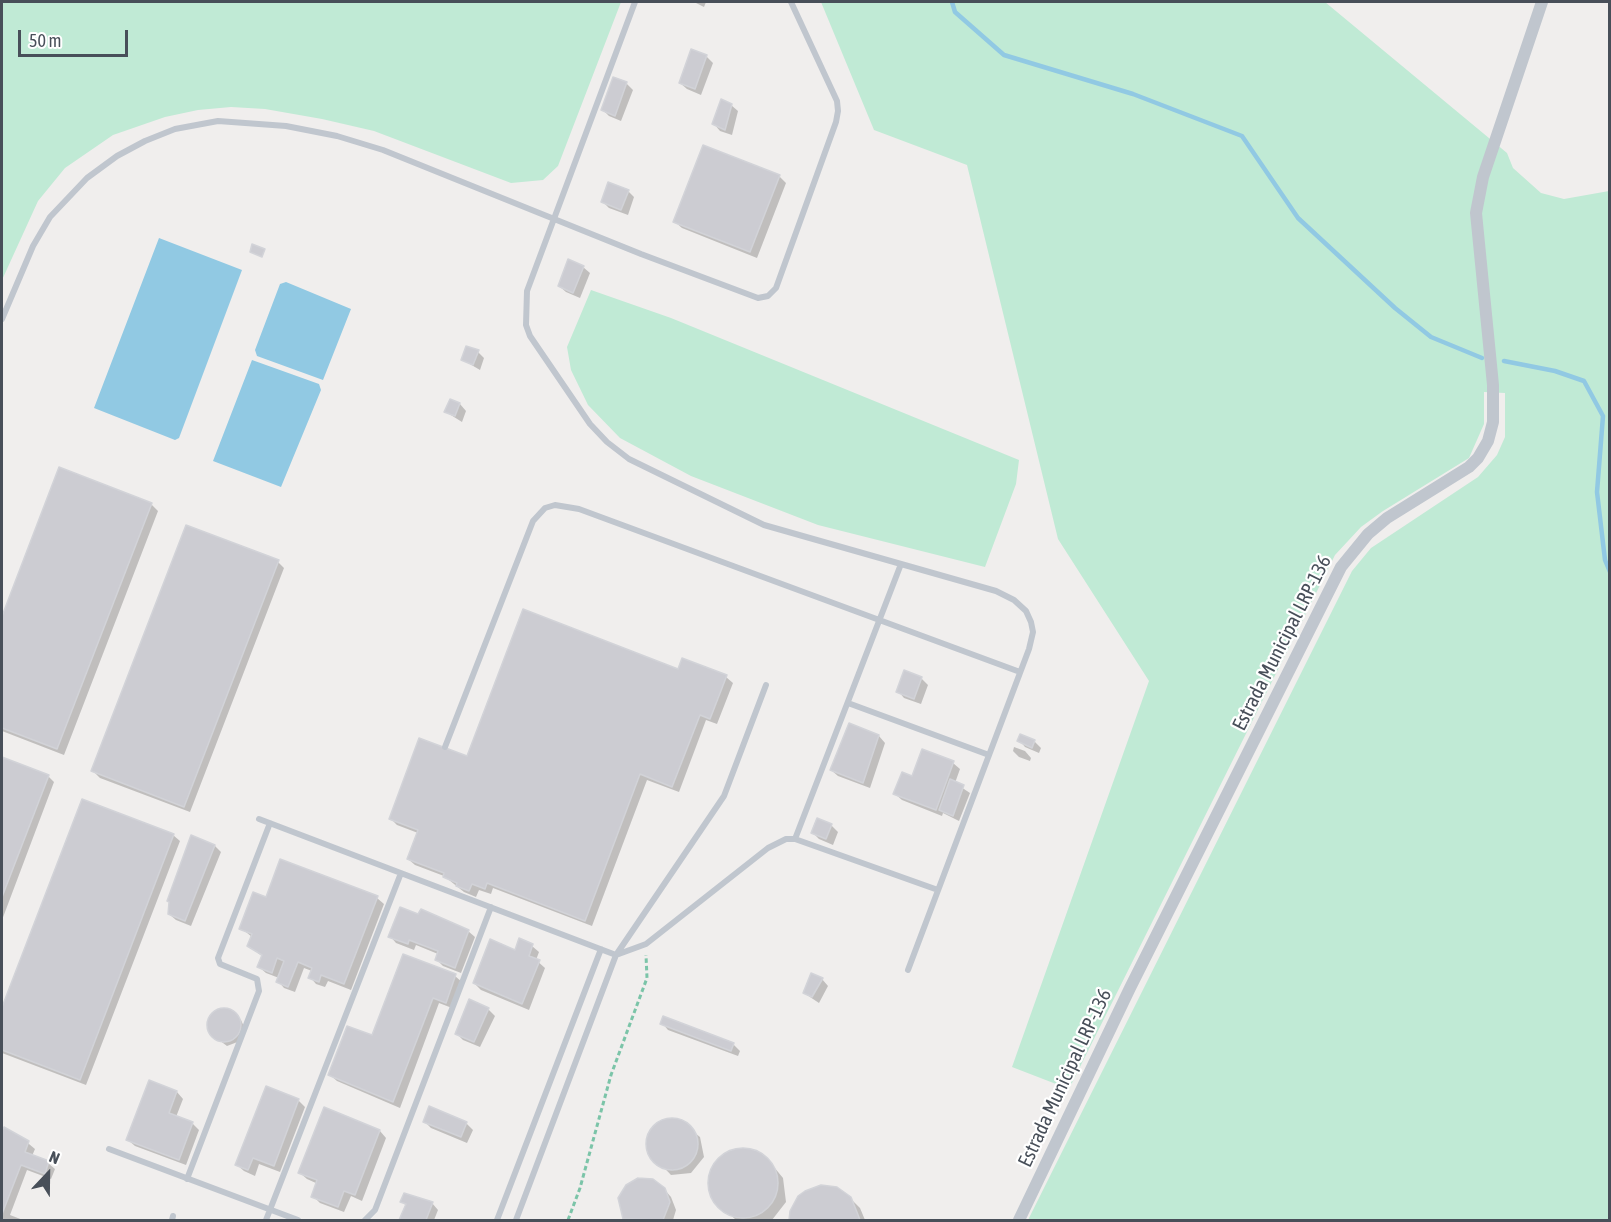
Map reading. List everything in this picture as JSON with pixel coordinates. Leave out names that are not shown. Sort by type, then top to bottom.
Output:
[{"type":"street","name":"Estrada Municipal LRP-136","points":[[1019,1221],[1130,988],[1341,567],[1368,534],[1387,518],[1469,467],[1478,458],[1488,441],[1493,422],[1493,385],[1476,213],[1483,177],[1542,2]]},
{"type":"lane","points":[[635,2],[527,291],[526,325],[530,336],[580,410],[606,442],[629,459],[750,519],[986,587],[1014,600],[1026,611],[1033,632],[908,970]]},
{"type":"lane","points":[[2,320],[33,246],[50,217],[87,178],[117,156],[175,129],[219,121],[252,122],[337,136],[383,150],[555,220],[758,298],[768,297],[776,288],[838,111],[837,101],[791,2]]},
{"type":"lane","points":[[445,747],[533,521],[549,506],[579,509],[1020,672]]},
{"type":"lane","points":[[795,839],[901,564]]},
{"type":"lane","points":[[516,1221],[616,955],[724,796],[766,685]]},
{"type":"lane","points":[[848,703],[989,755]]},
{"type":"lane","points":[[259,819],[616,955],[646,944],[768,848],[786,839],[795,839],[938,890]]},
{"type":"lane","points":[[188,1179],[259,991],[257,979],[220,964],[218,958],[270,822]]},
{"type":"lane","points":[[266,1221],[401,873]]},
{"type":"lane","points":[[365,1221],[375,1210],[491,907]]},
{"type":"lane","points":[[497,1221],[601,949]]},
{"type":"lane","points":[[109,1149],[298,1221]]},
{"type":"path","points":[[568,1221],[580,1188],[611,1075],[647,978],[646,944]]},
{"type":"green space","points":[[2,2],[621,2],[558,166],[543,180],[511,183],[374,131],[322,119],[265,109],[231,107],[198,110],[165,117],[113,135],[65,168],[38,201],[2,280]]},
{"type":"green space","points":[[821,2],[1325,2],[1507,153],[1513,168],[1541,193],[1564,199],[1609,191],[1609,1220],[1028,1220],[1352,571],[1371,548],[1478,477],[1497,455],[1505,437],[1505,393],[1484,392],[1484,424],[1469,458],[1383,511],[1361,527],[1335,555],[1069,1089],[1012,1067],[1149,681],[1058,539],[967,165],[874,130]]},
{"type":"green space","points":[[591,290],[671,318],[1019,460],[1016,484],[985,567],[818,525],[691,476],[620,438],[588,405],[571,370],[567,347]]},
{"type":"water","points":[[159,238],[242,270],[179,438],[175,440],[94,408]]},
{"type":"water","points":[[286,282],[351,309],[323,380],[257,356],[255,350],[280,284]]},
{"type":"water","points":[[252,360],[319,384],[321,390],[281,487],[213,461]]},
{"type":"building","points":[[691,49],[707,55],[695,89],[679,83]]},
{"type":"building","points":[[613,77],[627,82],[615,116],[601,110]]},
{"type":"building","points":[[721,99],[732,104],[725,130],[712,124]]},
{"type":"building","points":[[703,145],[780,175],[750,252],[673,222]]},
{"type":"building","points":[[608,182],[629,190],[621,210],[601,202]]},
{"type":"building","points":[[252,244],[265,249],[262,257],[250,252]]},
{"type":"building","points":[[568,259],[584,266],[573,293],[558,286]]},
{"type":"building","points":[[466,346],[479,350],[473,365],[461,360]]},
{"type":"building","points":[[450,399],[460,403],[455,416],[444,412]]},
{"type":"building","points":[[59,467],[152,503],[57,749],[2,728],[2,616]]},
{"type":"building","points":[[186,525],[279,560],[184,807],[91,771]]},
{"type":"building","points":[[523,609],[678,669],[682,658],[727,675],[710,719],[700,715],[672,787],[640,774],[585,921],[487,883],[485,889],[472,884],[469,891],[456,886],[457,883],[443,877],[444,873],[407,859],[418,830],[389,819],[419,738],[467,756]]},
{"type":"building","points":[[904,670],[922,677],[914,699],[896,692]]},
{"type":"building","points":[[849,723],[879,735],[863,783],[830,770]]},
{"type":"building","points":[[1020,734],[1035,740],[1032,748],[1017,741]]},
{"type":"building","points":[[922,749],[954,761],[936,810],[893,794],[902,772],[912,776]]},
{"type":"building","points":[[2,757],[49,775],[2,897]]},
{"type":"building","points":[[950,779],[964,785],[953,816],[939,810]]},
{"type":"building","points":[[82,799],[174,834],[80,1080],[2,1050],[2,1007]]},
{"type":"building","points":[[817,818],[832,824],[826,839],[811,833]]},
{"type":"building","points":[[191,835],[215,845],[185,921],[168,914],[169,902],[167,901]]},
{"type":"building","points":[[280,859],[378,896],[344,984],[321,975],[319,982],[308,978],[312,968],[298,962],[288,987],[276,982],[284,961],[277,958],[272,973],[257,967],[262,955],[247,946],[252,934],[239,929],[253,892],[266,897]]},
{"type":"building","points":[[400,907],[418,914],[421,909],[469,930],[455,968],[435,960],[438,951],[409,940],[408,944],[388,937]]},
{"type":"building","points":[[519,938],[533,944],[529,956],[540,960],[522,1004],[473,983],[490,939],[515,950]]},
{"type":"building","points":[[403,954],[456,974],[446,1003],[433,998],[393,1102],[328,1075],[347,1026],[372,1035]]},
{"type":"building","points":[[811,973],[823,978],[812,997],[803,993]]},
{"type":"building","points":[[469,999],[489,1008],[474,1042],[455,1034]]},
{"type":"building","points":[[224,1008],[236,1013],[241,1025],[236,1037],[224,1042],[212,1037],[207,1025],[212,1013]]},
{"type":"building","points":[[663,1016],[734,1043],[731,1051],[660,1024]]},
{"type":"building","points":[[149,1080],[177,1091],[169,1113],[193,1122],[179,1160],[126,1140]]},
{"type":"building","points":[[266,1086],[299,1099],[274,1166],[253,1158],[248,1170],[235,1165]]},
{"type":"building","points":[[429,1106],[467,1122],[461,1137],[423,1122]]},
{"type":"building","points":[[324,1107],[380,1130],[355,1195],[344,1191],[338,1207],[311,1197],[317,1180],[298,1173]]},
{"type":"building","points":[[672,1118],[682,1120],[690,1126],[696,1134],[698,1144],[696,1154],[690,1162],[682,1168],[672,1170],[662,1168],[654,1162],[648,1154],[646,1144],[648,1134],[654,1126],[662,1120]]},
{"type":"building","points":[[4,1127],[29,1141],[25,1152],[49,1161],[45,1174],[21,1165],[2,1214],[2,1130]]},
{"type":"building","points":[[736,1148],[750,1148],[763,1154],[772,1163],[778,1176],[776,1196],[768,1208],[750,1218],[736,1218],[723,1212],[714,1203],[708,1190],[708,1176],[714,1163],[723,1154]]},
{"type":"building","points":[[638,1178],[653,1179],[665,1188],[670,1202],[663,1220],[623,1219],[618,1198],[626,1185]]},
{"type":"building","points":[[821,1185],[837,1187],[851,1197],[860,1220],[789,1220],[790,1211],[798,1196]]},
{"type":"building","points":[[404,1193],[433,1202],[426,1220],[399,1220],[406,1204],[400,1202]]},
{"type":"waterway","points":[[952,2],[955,12],[1004,55],[1133,94],[1242,136],[1298,218],[1395,308],[1431,337],[1482,358]]},
{"type":"waterway","points":[[1504,361],[1555,371],[1584,381],[1603,416],[1597,492],[1605,560],[1610,572]]}]
